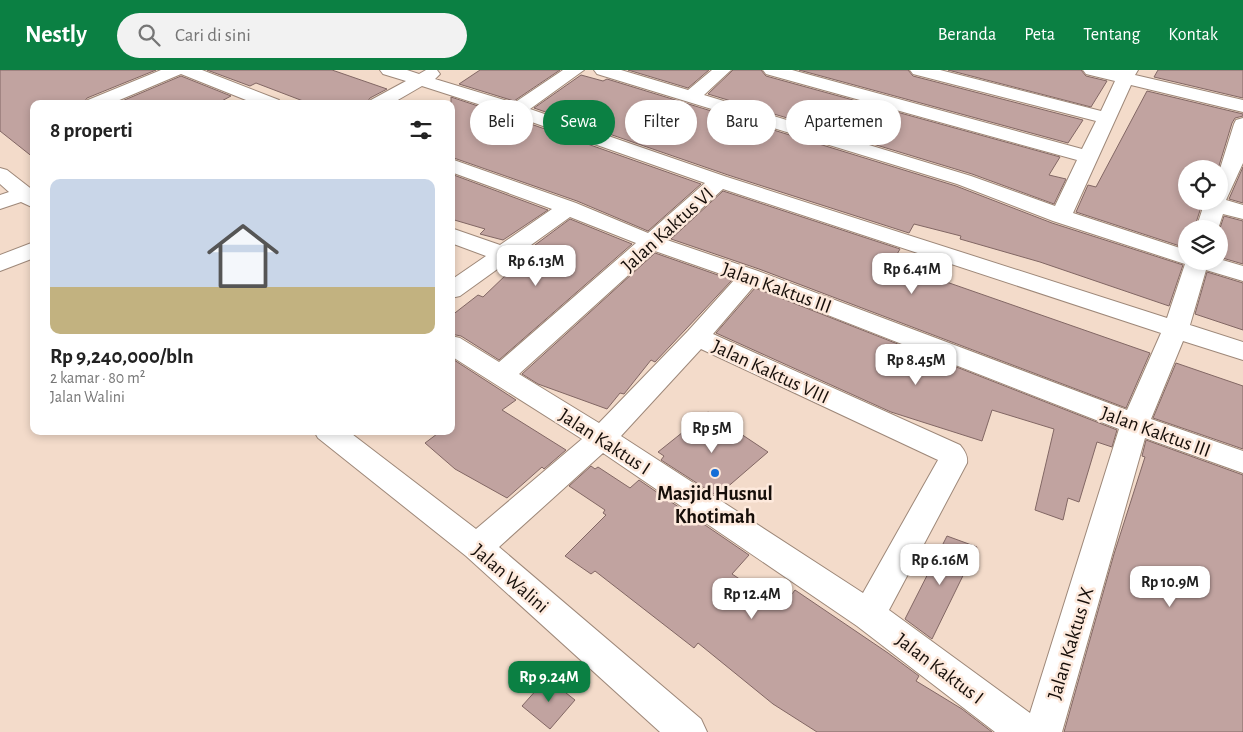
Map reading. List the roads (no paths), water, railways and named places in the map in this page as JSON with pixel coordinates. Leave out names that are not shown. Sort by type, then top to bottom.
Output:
[{"type":"street","points":[[104,100],[176,70]]},
{"type":"street","points":[[186,70],[263,100]]},
{"type":"street","points":[[390,70],[429,75],[491,100]]},
{"type":"street","points":[[531,100],[575,70]]},
{"type":"street","points":[[603,70],[964,180],[1061,216],[1178,254]]},
{"type":"street","points":[[691,98],[722,70]]},
{"type":"street","points":[[772,70],[1087,157]]},
{"type":"street","points":[[919,70],[1107,118]]},
{"type":"street","points":[[1092,70],[1127,74],[1243,106]]},
{"type":"street","points":[[1061,216],[1127,74]]},
{"type":"street","points":[[385,100],[429,75]]},
{"type":"street","points":[[236,100],[249,94]]},
{"type":"street","points":[[533,116],[720,181],[1243,351]]},
{"type":"street","points":[[1228,180],[1239,161],[1243,124]]},
{"type":"street","name":"Jalan Kaktus III","points":[[455,166],[568,208],[652,242],[750,276],[1135,424],[1243,462]]},
{"type":"street","points":[[0,174],[29,197]]},
{"type":"street","name":"Jalan Kaktus VI","points":[[501,375],[720,181]]},
{"type":"street","points":[[0,203],[29,197]]},
{"type":"street","points":[[1228,205],[1243,212]]},
{"type":"street","points":[[455,288],[568,208]]},
{"type":"street","points":[[455,236],[504,254]]},
{"type":"street","points":[[0,264],[30,251]]},
{"type":"street","points":[[1228,269],[1243,274]]},
{"type":"street","name":"Jalan Kaktus IX","points":[[1044,732],[1135,424],[1176,328],[1194,270]]},
{"type":"street","points":[[477,547],[602,438],[697,337],[750,276]]},
{"type":"street","name":"Jalan Kaktus VIII","points":[[697,337],[950,453],[952,463],[869,615]]},
{"type":"street","name":"Jalan Kaktus I","points":[[455,346],[602,438],[869,615],[1025,732]]},
{"type":"street","name":"Jalan Walini","points":[[333,435],[477,547],[688,732]]},
{"type":"place","name":"Masjid Husnul Khotimah","points":[[715,473]]}]
